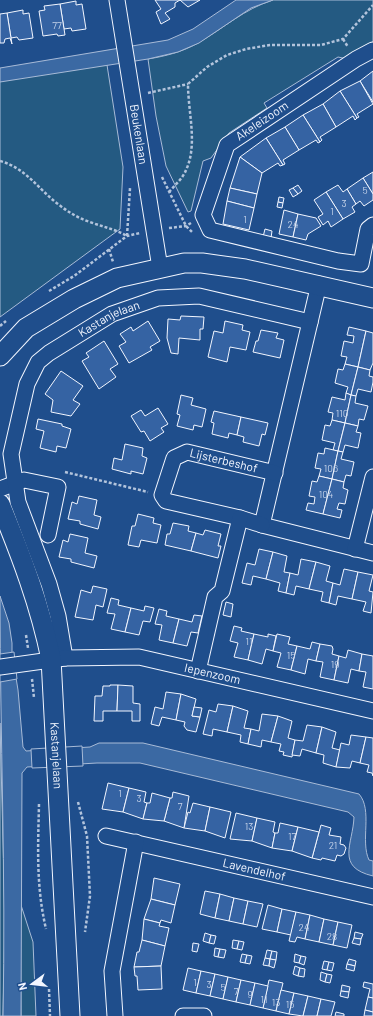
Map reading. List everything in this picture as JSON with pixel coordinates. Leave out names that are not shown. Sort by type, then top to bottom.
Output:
[{"type":"street","name":"Beukenlaan","points":[[117,0],[134,97],[139,139],[160,268]]},
{"type":"street","name":"Akeleizoom","points":[[373,50],[356,59],[227,145],[203,215],[210,230],[338,261],[361,264],[368,229],[373,225]]},
{"type":"street","points":[[0,356],[26,328],[74,298],[117,278],[184,263],[202,263],[246,269],[319,284],[373,298]]},
{"type":"street","points":[[262,525],[319,284]]},
{"type":"street","name":"Kastanjelaan","points":[[70,1016],[56,746],[58,616],[49,584],[18,502],[11,454],[27,384],[38,362],[49,353],[112,314],[158,298],[185,295],[199,296],[310,322]]},
{"type":"street","name":"Lijsterbeshof","points":[[162,495],[174,458],[187,452],[275,473]]},
{"type":"street","points":[[355,549],[373,477]]},
{"type":"street","points":[[0,489],[24,480],[58,487],[48,535]]},
{"type":"street","points":[[162,495],[166,501],[240,518],[373,553]]},
{"type":"street","name":"Kastanjelaan","points":[[0,504],[25,565],[46,635],[58,659]]},
{"type":"street","points":[[198,671],[215,597],[222,591],[240,518]]},
{"type":"street","name":"Iepenzoom","points":[[0,667],[58,659],[139,657],[373,711]]},
{"type":"street","name":"Lavendelhof","points":[[106,836],[373,897]]},
{"type":"street","points":[[115,1016],[112,971],[136,842]]},
{"type":"street","points":[[183,1016],[204,1016]]},
{"type":"path","points":[[134,97],[188,84],[207,67],[227,55],[246,49],[270,45],[321,45],[343,39],[373,5]]},
{"type":"path","points":[[186,226],[169,192],[186,172],[190,157],[192,142],[188,84]]},
{"type":"path","points":[[0,161],[15,166],[26,174],[57,204],[72,214],[89,222],[118,231],[127,236],[74,276],[46,293]]},
{"type":"path","points":[[0,326],[10,318]]},
{"type":"path","points":[[52,485],[63,471],[162,495]]},
{"type":"path","name":"Kastanjelaan","points":[[78,797],[88,843],[90,896],[84,933]]},
{"type":"path","name":"Kastanjelaan","points":[[39,799],[38,853],[40,902],[47,932]]},
{"type":"path","points":[[49,985],[50,1016]]},
{"type":"shaded area","points":[[236,0],[273,0],[251,8],[199,43],[178,52],[148,59],[0,82],[0,68],[168,40],[193,29]]},
{"type":"shaded area","points":[[273,0],[373,0],[373,42],[347,59],[338,57],[264,103],[267,108],[229,133],[211,158],[203,161],[191,211],[188,212],[166,166],[156,116],[148,59],[186,49],[253,8]]},
{"type":"shaded area","points":[[107,65],[123,167],[120,229],[0,317],[0,81],[74,68]]},
{"type":"shaded area","points":[[0,596],[9,623],[18,690],[23,747],[26,751],[90,747],[99,743],[143,743],[359,794],[365,808],[366,844],[369,860],[373,861],[373,876],[361,872],[354,867],[350,860],[349,853],[354,817],[348,812],[140,763],[97,763],[27,767],[22,773],[21,1016],[3,1016],[4,911]]},
{"type":"shaded area","points":[[0,723],[5,920],[3,1016],[0,1016]]},
{"type":"shaded area","points":[[20,902],[33,942],[36,1016],[21,1016]]},
{"type":"pier","points":[[14,652],[17,679],[0,682],[0,654]]},
{"type":"pier","points":[[82,746],[83,766],[32,768],[31,749]]},
{"type":"building","points":[[155,0],[180,0],[175,3],[175,7],[165,13],[170,19],[161,24],[156,12],[161,9]]},
{"type":"building","points":[[180,0],[200,0],[188,7]]},
{"type":"building","points":[[76,1],[76,5],[82,4],[86,29],[72,31],[71,28],[64,29],[60,4]]},
{"type":"building","points":[[60,4],[65,35],[58,36],[57,34],[43,36],[39,11],[45,10],[44,6]]},
{"type":"building","points":[[23,10],[23,14],[29,13],[33,38],[19,40],[17,37],[11,38],[7,13]]},
{"type":"building","points":[[7,13],[12,44],[10,38],[5,39],[4,43],[0,43],[0,14]]},
{"type":"building","points":[[373,71],[373,102],[360,81]]},
{"type":"building","points":[[360,81],[373,104],[357,114],[359,117],[357,118],[340,91]]},
{"type":"building","points":[[340,91],[357,118],[355,120],[353,116],[336,127],[323,104]]},
{"type":"building","points":[[323,104],[336,127],[320,137],[322,140],[320,142],[303,115]]},
{"type":"building","points":[[303,115],[320,142],[318,143],[316,140],[299,150],[285,127]]},
{"type":"building","points":[[285,127],[299,150],[283,160],[285,164],[283,165],[266,138]]},
{"type":"building","points":[[266,138],[283,165],[280,166],[278,163],[262,173],[240,157]]},
{"type":"building","points":[[240,157],[262,173],[257,194],[230,188]]},
{"type":"building","points":[[373,172],[373,194],[363,178]]},
{"type":"building","points":[[363,178],[373,194],[373,200],[364,206],[360,201],[356,204],[347,189]]},
{"type":"building","points":[[298,185],[302,191],[298,194],[293,188]]},
{"type":"building","points":[[338,185],[343,192],[347,189],[356,204],[352,207],[355,212],[343,219],[326,192]]},
{"type":"building","points":[[230,188],[257,194],[254,208],[227,201]]},
{"type":"building","points":[[293,188],[298,194],[293,197],[289,190]]},
{"type":"building","points":[[326,192],[343,219],[331,227],[328,221],[323,225],[318,217],[323,214],[314,200]]},
{"type":"building","points":[[279,197],[284,198],[283,203],[278,202]]},
{"type":"building","points":[[227,201],[254,208],[249,230],[223,224]]},
{"type":"building","points":[[278,202],[283,203],[282,208],[277,207]]},
{"type":"building","points":[[284,210],[298,214],[293,237],[279,234]]},
{"type":"building","points":[[298,214],[316,218],[321,226],[308,234],[306,240],[293,237]]},
{"type":"building","points":[[265,229],[272,231],[271,238],[263,237]]},
{"type":"building","points":[[181,316],[204,317],[203,329],[200,329],[200,340],[179,338],[178,354],[171,353],[167,338],[168,319],[180,320]]},
{"type":"building","points":[[148,321],[160,341],[150,347],[152,350],[129,363],[119,346],[126,342],[120,334],[131,327],[133,331]]},
{"type":"building","points":[[225,321],[243,325],[242,330],[250,332],[246,350],[230,347],[227,362],[208,357],[214,331],[223,333]]},
{"type":"building","points":[[349,327],[366,331],[358,367],[345,364],[347,357],[341,356],[344,341],[353,343],[354,336],[347,335]]},
{"type":"building","points":[[261,330],[278,333],[276,338],[284,340],[280,358],[253,352]]},
{"type":"building","points":[[366,331],[373,333],[373,363],[370,370],[358,367]]},
{"type":"building","points":[[104,341],[118,364],[110,369],[116,377],[99,389],[82,361],[89,357],[86,353]]},
{"type":"building","points":[[345,364],[358,367],[351,395],[346,393],[348,387],[335,383],[338,369],[343,370]]},
{"type":"building","points":[[358,367],[370,370],[369,376],[373,377],[373,382],[371,392],[358,389],[356,396],[351,395]]},
{"type":"building","points":[[61,371],[83,386],[73,400],[80,404],[71,416],[51,412],[53,400],[45,394]]},
{"type":"building","points":[[346,393],[351,395],[345,423],[332,420],[333,413],[328,412],[332,397],[345,400]]},
{"type":"building","points":[[181,395],[193,398],[191,405],[206,409],[202,427],[194,425],[193,430],[177,426],[180,415],[177,414]]},
{"type":"building","points":[[351,395],[356,396],[355,403],[368,406],[364,420],[359,419],[358,426],[345,423]]},
{"type":"building","points":[[158,408],[168,424],[161,428],[164,432],[150,441],[144,431],[141,432],[131,416],[141,410],[145,416]]},
{"type":"building","points":[[214,411],[241,417],[237,435],[229,433],[228,438],[212,434],[214,423],[211,422]]},
{"type":"building","points":[[241,417],[268,423],[265,435],[262,434],[259,446],[243,442],[244,437],[237,435]]},
{"type":"building","points":[[38,419],[62,424],[62,426],[71,429],[66,448],[57,446],[56,452],[40,448],[44,431],[36,429]]},
{"type":"building","points":[[332,420],[345,423],[338,451],[333,450],[335,443],[322,440],[325,425],[330,426]]},
{"type":"building","points":[[345,423],[358,426],[356,432],[361,433],[358,448],[345,445],[343,452],[338,451]]},
{"type":"building","points":[[125,444],[143,448],[142,456],[147,458],[143,474],[131,471],[131,474],[112,469],[114,458],[122,460]]},
{"type":"building","points":[[325,448],[338,451],[332,479],[319,476],[321,469],[315,468],[318,453],[324,454]]},
{"type":"building","points":[[338,451],[343,452],[341,459],[354,462],[351,476],[346,475],[344,482],[332,479]]},
{"type":"building","points":[[319,476],[332,479],[323,514],[306,510],[308,503],[314,504],[315,497],[309,496],[312,481],[317,482]]},
{"type":"building","points":[[332,479],[344,482],[343,488],[348,490],[345,504],[339,503],[337,509],[342,510],[340,518],[323,514]]},
{"type":"building","points":[[79,496],[97,500],[94,515],[101,517],[98,529],[80,524],[80,521],[68,519],[72,502],[77,504]]},
{"type":"building","points":[[138,514],[154,518],[153,523],[161,525],[157,543],[141,540],[139,547],[128,545],[132,526],[135,526]]},
{"type":"building","points":[[173,523],[189,526],[188,531],[196,533],[191,551],[165,545],[167,534],[170,534]]},
{"type":"building","points":[[205,530],[221,534],[218,546],[221,546],[218,558],[191,551],[196,533],[203,535]]},
{"type":"building","points":[[70,534],[88,538],[85,553],[97,556],[94,568],[71,562],[71,559],[59,557],[63,540],[68,542]]},
{"type":"building","points":[[259,549],[273,552],[266,579],[253,576],[251,585],[242,583],[247,563],[255,565]]},
{"type":"building","points":[[273,552],[287,556],[284,572],[290,573],[286,593],[278,591],[280,583],[266,579]]},
{"type":"building","points":[[301,559],[316,562],[309,589],[296,586],[294,595],[286,593],[290,573],[298,575]]},
{"type":"building","points":[[316,562],[330,566],[326,581],[333,583],[329,603],[321,601],[323,592],[309,589]]},
{"type":"building","points":[[344,569],[358,572],[352,599],[338,596],[336,605],[329,603],[333,583],[340,585]]},
{"type":"building","points":[[358,572],[373,575],[369,591],[373,592],[371,613],[363,611],[366,602],[352,599]]},
{"type":"building","points":[[93,586],[107,589],[103,607],[96,605],[93,620],[75,617],[81,590],[91,593]]},
{"type":"building","points":[[111,598],[119,600],[118,605],[131,608],[125,632],[111,629],[115,614],[107,613]]},
{"type":"building","points":[[226,602],[233,604],[231,617],[223,615]]},
{"type":"building","points":[[145,606],[154,608],[150,622],[143,621],[139,635],[125,632],[131,608],[144,611]]},
{"type":"building","points":[[159,609],[167,611],[166,616],[179,619],[173,643],[159,640],[162,625],[155,624]]},
{"type":"building","points":[[194,615],[202,616],[198,633],[191,632],[187,646],[173,643],[179,619],[192,622]]},
{"type":"building","points":[[234,626],[242,628],[241,631],[254,634],[248,660],[234,657],[238,643],[230,641]]},
{"type":"building","points":[[254,634],[268,637],[268,634],[276,636],[273,651],[266,649],[262,664],[248,660]]},
{"type":"building","points":[[277,634],[290,637],[288,644],[297,646],[291,670],[277,667],[281,653],[273,651]]},
{"type":"building","points":[[312,642],[320,644],[316,661],[308,659],[305,674],[291,670],[297,646],[310,649]]},
{"type":"building","points":[[320,644],[332,646],[332,654],[339,656],[334,680],[320,677],[323,662],[316,661]]},
{"type":"building","points":[[348,650],[362,654],[359,671],[351,669],[348,683],[334,680],[339,656],[346,658]]},
{"type":"building","points":[[362,654],[373,656],[373,689],[363,687],[366,672],[359,671]]},
{"type":"building","points":[[118,685],[117,711],[103,711],[103,721],[94,721],[95,696],[102,696],[103,686]]},
{"type":"building","points":[[118,685],[133,686],[133,703],[140,704],[140,721],[132,721],[132,711],[117,711]]},
{"type":"building","points":[[166,692],[181,694],[176,720],[162,717],[159,726],[151,724],[155,707],[163,709]]},
{"type":"building","points":[[181,694],[196,699],[192,716],[200,717],[196,732],[187,730],[184,726],[185,722],[176,720]]},
{"type":"building","points":[[218,704],[233,706],[227,732],[213,729],[212,736],[203,734],[209,710],[216,712]]},
{"type":"building","points":[[233,706],[248,711],[244,728],[251,729],[248,744],[240,742],[241,735],[227,732]]},
{"type":"building","points":[[194,707],[202,708],[200,717],[192,716]]},
{"type":"building","points":[[262,714],[278,716],[271,742],[262,740],[261,747],[248,744],[251,729],[259,731]]},
{"type":"building","points":[[278,716],[292,721],[288,738],[295,740],[292,757],[283,755],[284,752],[279,751],[281,744],[271,742]]},
{"type":"building","points":[[307,725],[322,727],[316,753],[302,749],[300,756],[292,755],[295,740],[303,741]]},
{"type":"building","points":[[322,727],[336,732],[332,748],[340,750],[336,767],[323,763],[324,755],[316,753]]},
{"type":"building","points":[[351,735],[366,737],[360,763],[352,761],[350,768],[336,767],[341,743],[349,745]]},
{"type":"building","points":[[366,737],[373,738],[373,776],[372,773],[367,772],[369,765],[360,763]]},
{"type":"building","points":[[108,783],[129,788],[123,812],[102,809]]},
{"type":"building","points":[[129,788],[146,792],[144,802],[147,803],[143,819],[123,812]]},
{"type":"building","points":[[173,792],[189,796],[184,828],[164,821]]},
{"type":"building","points":[[152,793],[170,798],[164,821],[143,819],[147,803],[150,803]]},
{"type":"building","points":[[193,803],[210,807],[205,831],[184,828],[188,812],[190,813]]},
{"type":"building","points":[[210,807],[231,812],[225,838],[205,831]]},
{"type":"building","points":[[236,813],[257,818],[252,841],[230,839]]},
{"type":"building","points":[[257,818],[275,822],[273,832],[275,833],[272,848],[252,841]]},
{"type":"building","points":[[280,823],[298,827],[292,851],[272,848],[275,833],[278,833]]},
{"type":"building","points":[[321,825],[331,828],[329,835],[341,837],[340,844],[344,845],[346,848],[344,854],[341,856],[337,855],[335,861],[322,858],[321,860],[312,858]]},
{"type":"building","points":[[298,827],[319,832],[312,858],[292,851]]},
{"type":"building","points":[[154,878],[180,884],[175,905],[151,899]]},
{"type":"building","points":[[205,891],[220,894],[215,918],[200,914]]},
{"type":"building","points":[[220,894],[234,898],[229,921],[215,918]]},
{"type":"building","points":[[234,898],[248,901],[243,924],[229,921]]},
{"type":"building","points":[[151,899],[175,905],[171,923],[161,920],[160,923],[144,919]]},
{"type":"building","points":[[248,901],[263,904],[257,927],[243,924]]},
{"type":"building","points":[[268,905],[282,909],[277,932],[262,929]]},
{"type":"building","points":[[282,909],[296,912],[291,935],[277,932]]},
{"type":"building","points":[[296,912],[310,915],[305,939],[297,937],[295,942],[289,941]]},
{"type":"building","points":[[310,915],[324,919],[319,942],[305,939]]},
{"type":"building","points":[[144,919],[160,923],[159,926],[169,928],[165,946],[142,940]]},
{"type":"building","points":[[324,919],[338,922],[333,945],[319,942]]},
{"type":"building","points":[[338,922],[352,925],[347,948],[333,945]]},
{"type":"building","points":[[355,932],[363,934],[361,939],[354,938]]},
{"type":"building","points":[[205,933],[211,935],[209,943],[203,941]]},
{"type":"building","points":[[211,935],[216,936],[214,944],[209,943]]},
{"type":"building","points":[[354,938],[361,939],[360,945],[352,943]]},
{"type":"building","points":[[142,940],[165,946],[161,966],[134,967],[137,952],[139,952]]},
{"type":"building","points":[[233,940],[239,941],[237,949],[232,948]]},
{"type":"building","points":[[239,941],[244,942],[242,950],[237,949]]},
{"type":"building","points":[[193,943],[199,944],[197,952],[192,951]]},
{"type":"building","points":[[215,948],[220,949],[218,957],[214,956]]},
{"type":"building","points":[[220,949],[226,950],[224,958],[218,957]]},
{"type":"building","points":[[267,950],[272,951],[270,959],[265,958]]},
{"type":"building","points":[[272,951],[277,952],[276,960],[270,959]]},
{"type":"building","points":[[242,954],[247,955],[245,963],[240,962]]},
{"type":"building","points":[[295,954],[301,956],[299,963],[294,962]]},
{"type":"building","points":[[247,955],[252,956],[250,964],[245,963]]},
{"type":"building","points":[[301,956],[306,957],[304,965],[299,963]]},
{"type":"building","points":[[265,958],[270,959],[269,966],[263,965]]},
{"type":"building","points":[[270,959],[276,960],[274,968],[269,966]]},
{"type":"building","points":[[349,959],[356,961],[355,966],[347,964]]},
{"type":"building","points":[[324,961],[329,962],[327,970],[322,969]]},
{"type":"building","points":[[329,962],[334,963],[332,971],[327,970]]},
{"type":"building","points":[[347,964],[355,966],[354,971],[346,969]]},
{"type":"building","points":[[161,966],[162,989],[138,990],[137,976],[135,976],[134,967]]},
{"type":"building","points":[[295,966],[300,968],[298,976],[293,974]]},
{"type":"building","points":[[188,968],[201,971],[196,993],[183,990]]},
{"type":"building","points":[[300,968],[305,969],[304,977],[298,976]]},
{"type":"building","points":[[201,971],[215,974],[210,996],[196,993]]},
{"type":"building","points":[[321,972],[327,974],[325,982],[320,980]]},
{"type":"building","points":[[215,974],[228,977],[223,999],[210,996]]},
{"type":"building","points":[[327,974],[332,975],[330,983],[325,982]]},
{"type":"building","points":[[228,977],[241,980],[236,1002],[223,999]]},
{"type":"building","points":[[241,980],[255,983],[250,1005],[236,1002]]},
{"type":"building","points":[[269,980],[283,983],[276,1011],[263,1008]]},
{"type":"building","points":[[364,982],[373,984],[373,998],[368,997],[370,989],[363,987]]},
{"type":"building","points":[[255,983],[268,986],[263,1008],[250,1005]]},
{"type":"building","points":[[342,985],[350,987],[349,992],[341,991]]},
{"type":"building","points":[[281,990],[294,993],[289,1014],[276,1011]]},
{"type":"building","points":[[341,991],[349,992],[348,998],[340,996]]},
{"type":"building","points":[[294,993],[308,996],[303,1016],[289,1014]]},
{"type":"building","points":[[308,996],[321,999],[317,1016],[303,1016]]},
{"type":"building","points":[[368,997],[373,998],[373,1012],[365,1010]]},
{"type":"building","points":[[321,999],[335,1002],[331,1016],[317,1016]]},
{"type":"building","points":[[365,1010],[373,1012],[373,1016],[364,1016]]},
{"type":"building","points":[[336,1012],[344,1014],[344,1016],[335,1016]]}]
